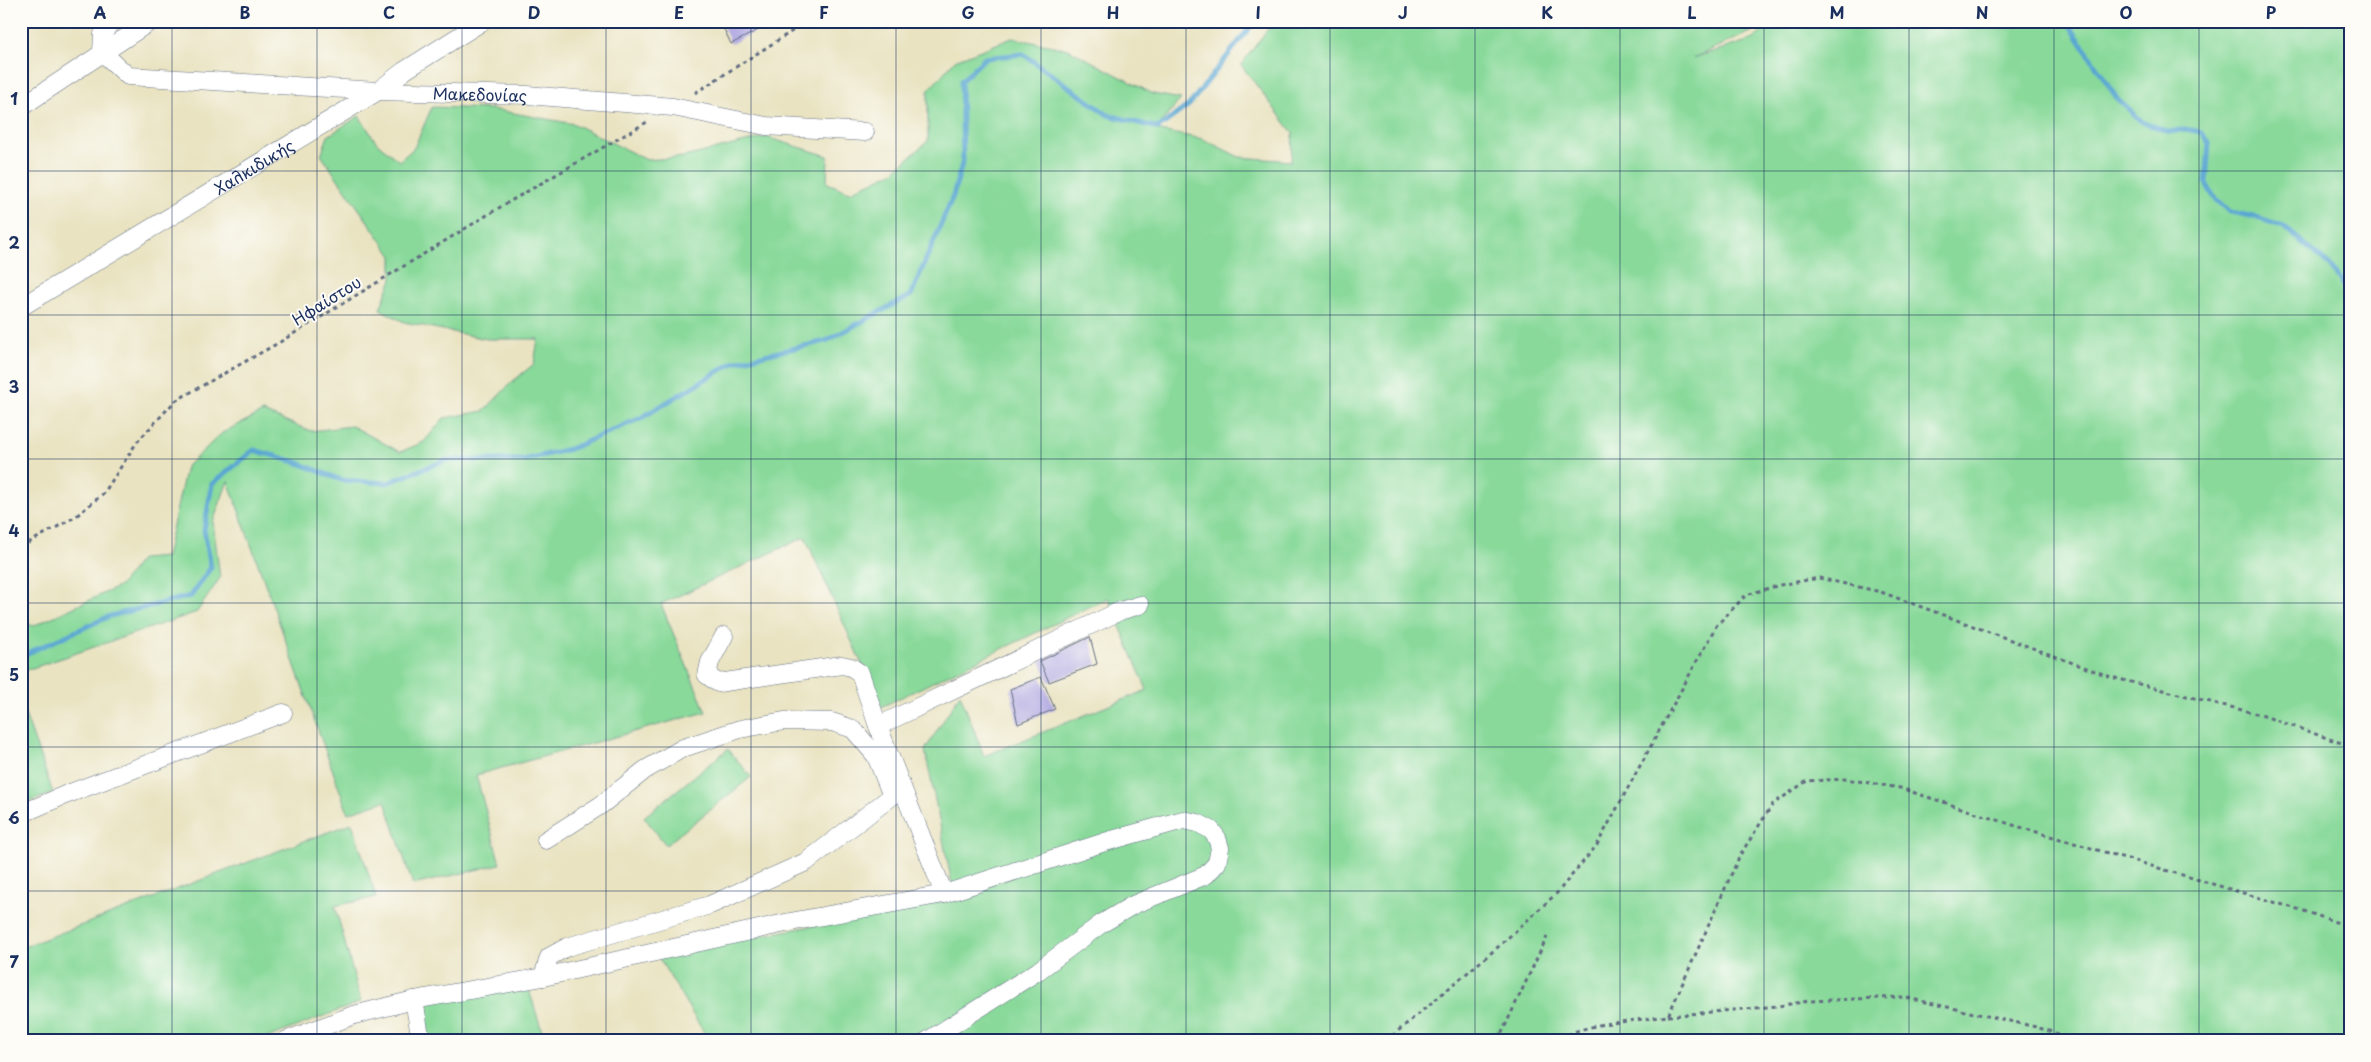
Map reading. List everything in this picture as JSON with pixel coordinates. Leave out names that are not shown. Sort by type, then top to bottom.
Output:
[{"type":"street","points":[[102,52],[103,34],[111,21]]},
{"type":"street","points":[[21,106],[151,21]]},
{"type":"street","name":"Χαλκιδικής","points":[[21,307],[378,91],[404,71],[483,21]]},
{"type":"street","name":"Μακεδονίας","points":[[102,52],[128,76],[378,91],[527,95],[673,107],[766,126],[866,132]]},
{"type":"street","points":[[878,726],[1120,611],[1140,604]]},
{"type":"street","points":[[724,636],[710,662],[707,675],[718,683],[842,665],[851,667],[860,673],[878,726],[944,894]]},
{"type":"street","points":[[21,814],[65,795],[283,713]]},
{"type":"street","points":[[546,840],[601,806],[645,770],[683,748],[740,730],[784,722],[832,722],[852,729],[876,756],[909,839]]},
{"type":"street","points":[[543,977],[549,957],[567,947],[710,905],[806,862],[892,796]]},
{"type":"street","points":[[285,1041],[354,1015],[414,1000],[543,977],[790,922],[944,894],[1105,842],[1183,820],[1198,823],[1211,830],[1220,848],[1217,863],[1206,875],[1133,905],[1109,919],[1014,986],[927,1041]]},
{"type":"street","points":[[414,1000],[421,1041]]},
{"type":"path","points":[[673,107],[808,21]]},
{"type":"path","name":"Ηφαίστου","points":[[21,547],[75,517],[104,493],[137,442],[175,401],[280,342],[502,206],[648,122]]},
{"type":"path","points":[[1386,1041],[1498,948],[1557,893],[1597,845],[1716,626],[1746,595],[1780,585],[1820,578],[1881,592],[2111,677],[2258,714],[2350,746]]},
{"type":"path","points":[[1668,1016],[1740,855],[1773,804],[1807,780],[1846,779],[1900,788],[2013,825],[2304,911],[2350,927]]},
{"type":"path","points":[[1498,1041],[1547,937]]},
{"type":"path","points":[[1553,1041],[1579,1030],[1602,1024],[1778,1006],[1809,1001],[1903,997],[2036,1027],[2081,1041]]},
{"type":"green space","points":[[1274,21],[1765,21],[1751,32],[1693,58],[1754,39],[1772,21],[2350,21],[2350,1041],[709,1041],[657,955],[955,899],[925,750],[960,694],[984,756],[1147,690],[1108,598],[881,707],[805,537],[661,604],[706,712],[476,775],[500,864],[413,885],[385,801],[348,813],[228,481],[213,522],[220,578],[197,612],[21,672],[21,620],[33,626],[120,586],[141,559],[166,557],[186,467],[222,433],[263,412],[311,431],[352,426],[400,452],[424,442],[444,418],[484,411],[512,382],[534,364],[538,339],[487,339],[404,322],[380,309],[392,279],[392,256],[321,155],[328,136],[359,116],[377,143],[399,161],[414,148],[432,107],[491,109],[574,124],[647,160],[684,157],[766,137],[828,156],[827,183],[850,192],[893,172],[928,141],[928,91],[955,60],[1012,38],[1068,49],[1153,94],[1181,99],[1155,130],[1203,139],[1239,157],[1291,161],[1293,133],[1241,65]]},
{"type":"green space","points":[[21,703],[53,793],[21,805]]},
{"type":"green space","points":[[728,749],[751,777],[666,845],[644,817]]},
{"type":"green space","points":[[352,823],[376,897],[335,906],[361,1002],[259,1041],[21,1041],[21,948]]},
{"type":"green space","points":[[526,980],[545,1041],[430,1041],[421,1000]]},
{"type":"building","points":[[720,21],[776,21],[731,44]]},
{"type":"building","points":[[1090,637],[1097,664],[1049,682],[1040,661]]},
{"type":"building","points":[[1041,677],[1055,709],[1018,724],[1010,689]]},
{"type":"waterway","points":[[21,656],[110,616],[191,596],[211,567],[204,530],[212,484],[254,450],[296,462],[341,480],[387,483],[446,460],[523,460],[570,449],[641,418],[734,362],[826,341],[911,295],[953,196],[963,160],[961,81],[985,58],[1023,54],[1108,115],[1158,128],[1189,105],[1255,21]]},
{"type":"waterway","points":[[2067,21],[2118,100],[2144,123],[2170,132],[2185,129],[2201,132],[2209,143],[2206,183],[2216,201],[2232,212],[2284,227],[2330,266],[2350,294]]}]
